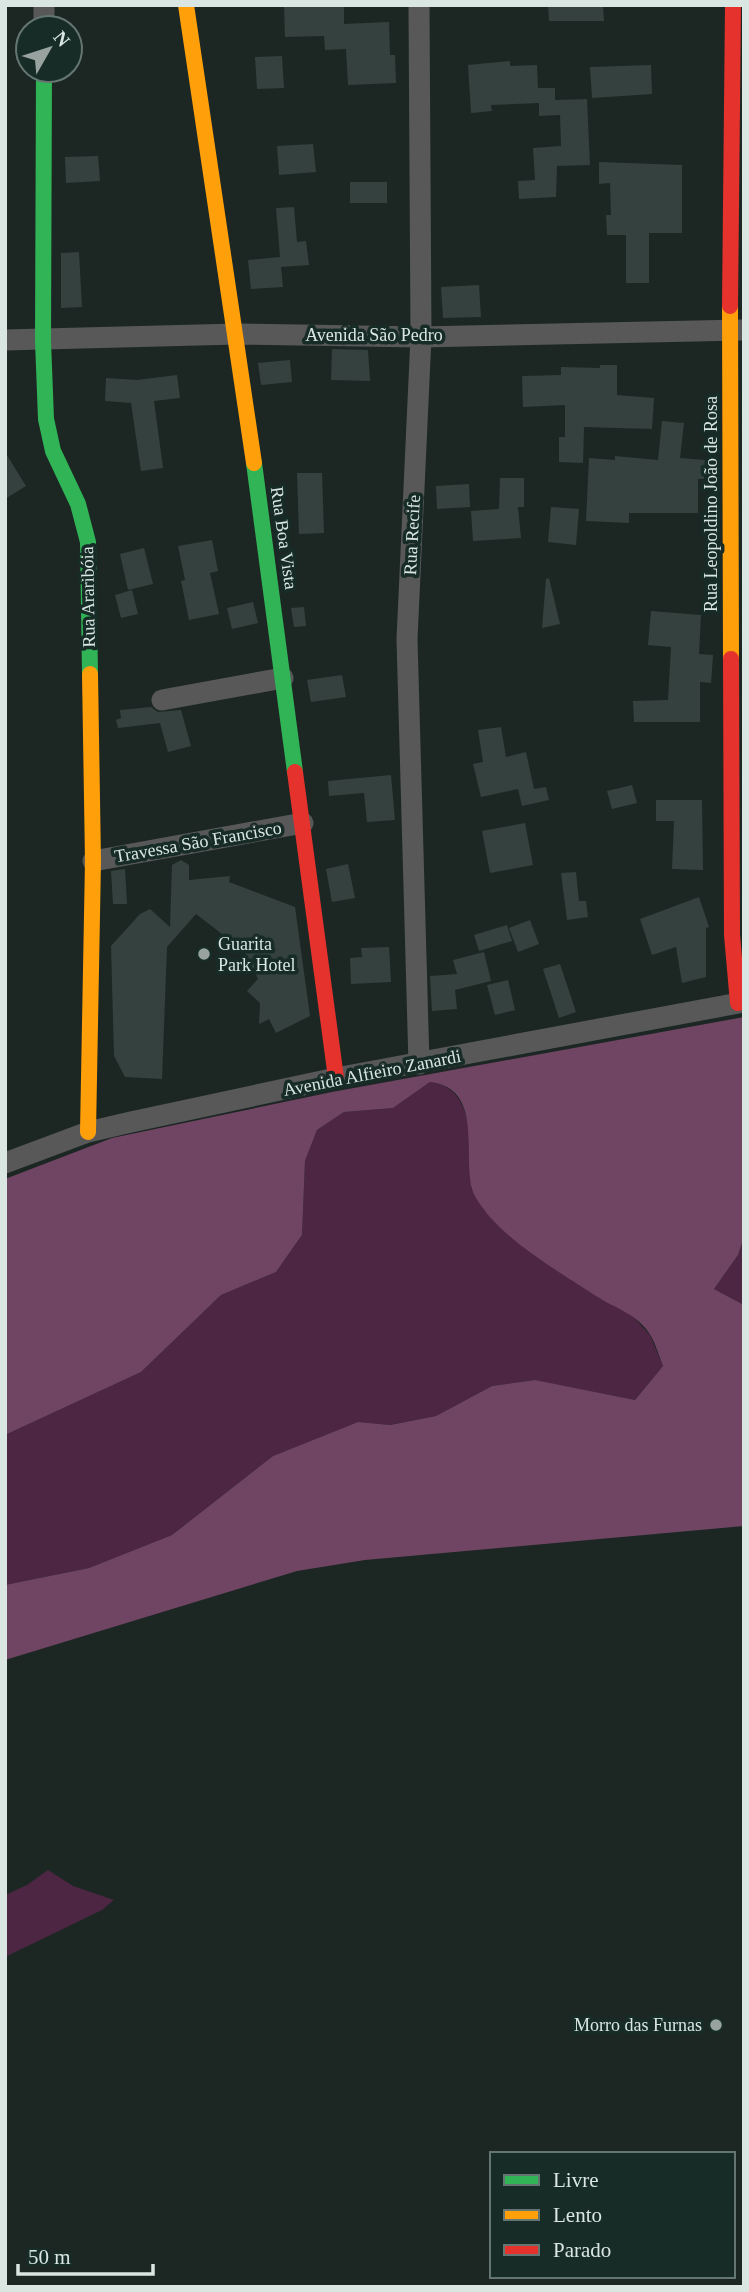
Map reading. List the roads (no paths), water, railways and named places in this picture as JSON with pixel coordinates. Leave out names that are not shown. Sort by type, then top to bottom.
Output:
[{"type":"street","name":"Rua Boa Vista","points":[[186,5],[237,334],[336,1078]]},
{"type":"street","name":"Rua Recife","points":[[419,5],[421,337],[407,639],[419,1064]]},
{"type":"street","name":"Rua Leopoldino João de Rosa","points":[[733,5],[737,330],[738,931],[741,1002]]},
{"type":"street","name":"Rua Araribóia","points":[[44,84],[43,341],[46,419],[53,451],[78,504],[88,542],[93,861],[89,1132]]},
{"type":"street","name":"Avenida São Pedro","points":[[5,340],[237,334],[421,337],[737,330]]},
{"type":"street","points":[[162,700],[283,678]]},
{"type":"street","name":"Travessa São Francisco","points":[[93,861],[303,823]]},
{"type":"street","name":"Avenida Alfieiro Zanardi","points":[[5,1163],[89,1132],[336,1078],[741,1002]]},
{"type":"place","name":"Guarita Park Hotel","points":[[204,954]]},
{"type":"place","name":"Morro das Furnas","points":[[716,2025]]}]
